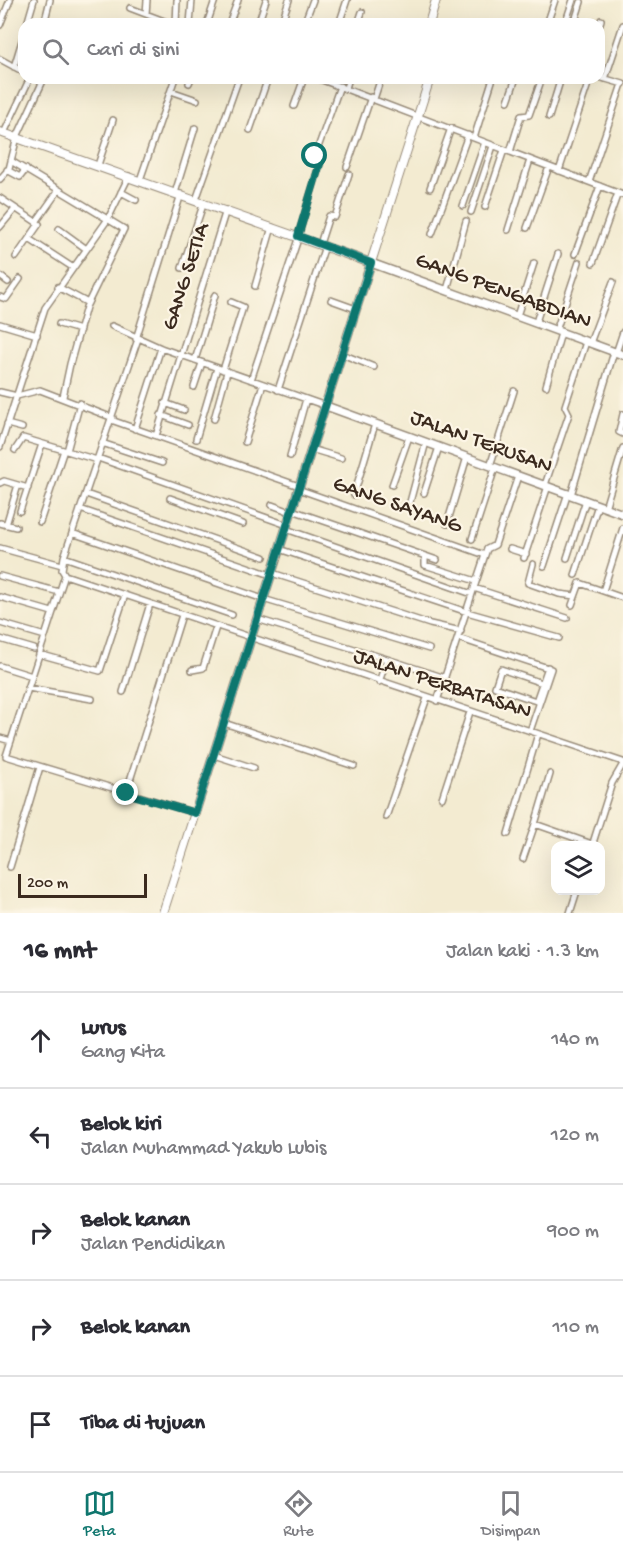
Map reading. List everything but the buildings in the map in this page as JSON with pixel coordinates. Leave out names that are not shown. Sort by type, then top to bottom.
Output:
[{"type":"main road","points":[[431,18],[436,0]]},
{"type":"main road","points":[[163,913],[428,84]]},
{"type":"main road","points":[[2,133],[226,210],[371,263]]},
{"type":"street","points":[[0,25],[10,0]]},
{"type":"street","points":[[29,18],[34,0]]},
{"type":"street","points":[[46,18],[50,0]]},
{"type":"street","points":[[146,14],[147,0]]},
{"type":"street","points":[[175,18],[177,0]]},
{"type":"street","points":[[190,18],[192,0]]},
{"type":"street","points":[[209,18],[215,0]]},
{"type":"street","points":[[231,18],[238,0]]},
{"type":"street","points":[[260,18],[266,0]]},
{"type":"street","points":[[283,18],[289,0]]},
{"type":"street","points":[[306,18],[313,0]]},
{"type":"street","points":[[341,18],[347,0]]},
{"type":"street","points":[[549,18],[555,0]]},
{"type":"street","points":[[567,18],[573,0]]},
{"type":"street","points":[[576,18],[581,2]]},
{"type":"street","points":[[130,8],[157,18]]},
{"type":"street","points":[[360,18],[362,12]]},
{"type":"street","points":[[605,70],[623,25]]},
{"type":"street","points":[[14,67],[18,54]]},
{"type":"street","points":[[0,59],[18,69]]},
{"type":"street","points":[[589,182],[622,84],[605,79]]},
{"type":"street","points":[[2,133],[27,84]]},
{"type":"street","points":[[0,179],[11,161],[17,137],[42,84]]},
{"type":"street","points":[[140,180],[173,84]]},
{"type":"street","points":[[182,268],[200,201],[237,84]]},
{"type":"street","points":[[250,130],[266,84]]},
{"type":"street","points":[[294,106],[302,84]]},
{"type":"street","points":[[336,84],[621,194],[592,263]]},
{"type":"street","points":[[347,167],[379,84]]},
{"type":"street","points":[[474,138],[491,84]]},
{"type":"street","points":[[508,101],[514,84]]},
{"type":"street","points":[[485,207],[521,116],[529,115],[540,84]]},
{"type":"street","points":[[549,117],[559,84]]},
{"type":"street","points":[[559,171],[588,84]]},
{"type":"street","points":[[251,380],[321,160],[315,156],[342,86]]},
{"type":"street","points":[[171,91],[198,100]]},
{"type":"street","points":[[98,165],[113,120]]},
{"type":"street","points":[[195,128],[137,339],[64,557],[62,565],[64,575],[6,756],[195,813]]},
{"type":"street","points":[[430,188],[451,128]]},
{"type":"street","points":[[432,234],[468,135]]},
{"type":"street","points":[[463,206],[485,142]]},
{"type":"street","points":[[471,212],[493,146]]},
{"type":"street","points":[[508,230],[530,160]]},
{"type":"street","points":[[11,161],[124,229],[88,303],[63,398]]},
{"type":"street","points":[[527,228],[549,167]]},
{"type":"street","points":[[7,170],[20,177],[26,169]]},
{"type":"street","points":[[278,390],[323,245],[329,216],[335,217],[349,174]]},
{"type":"street","points":[[0,447],[45,308],[108,218],[129,176]]},
{"type":"street","points":[[575,254],[600,186]]},
{"type":"street","points":[[36,222],[58,190]]},
{"type":"street","points":[[121,192],[136,200]]},
{"type":"street","points":[[0,198],[39,225],[16,257]]},
{"type":"street","points":[[0,227],[15,209]]},
{"type":"street","name":"GANG SETIA","points":[[156,436],[226,210]]},
{"type":"street","points":[[448,290],[466,221]]},
{"type":"street","points":[[255,286],[272,227]]},
{"type":"street","points":[[59,229],[85,248]]},
{"type":"street","points":[[29,239],[72,267]]},
{"type":"street","points":[[536,322],[558,254]]},
{"type":"street","points":[[546,386],[579,262]]},
{"type":"street","name":"GANG PENGABDIAN","points":[[371,263],[618,353]]},
{"type":"street","points":[[517,316],[534,263]]},
{"type":"street","points":[[0,276],[8,282]]},
{"type":"street","points":[[0,297],[6,299],[20,279]]},
{"type":"street","points":[[510,549],[525,556],[569,414],[565,406],[613,282]]},
{"type":"street","points":[[58,287],[88,303]]},
{"type":"street","points":[[195,360],[215,295]]},
{"type":"street","points":[[330,300],[356,309]]},
{"type":"street","points":[[196,439],[223,370],[243,307],[231,302]]},
{"type":"street","points":[[0,324],[37,334]]},
{"type":"street","points":[[59,324],[80,330]]},
{"type":"street","points":[[112,326],[161,348],[326,406]]},
{"type":"street","points":[[544,566],[618,353],[623,332]]},
{"type":"street","points":[[135,429],[161,348]]},
{"type":"street","points":[[342,354],[374,366]]},
{"type":"street","points":[[194,387],[202,363]]},
{"type":"street","points":[[214,419],[223,370]]},
{"type":"street","points":[[245,442],[263,384]]},
{"type":"street","name":"GANG SAYANG","points":[[16,396],[37,390],[80,403],[135,429],[485,555]]},
{"type":"street","points":[[472,539],[514,391]]},
{"type":"street","points":[[0,392],[16,396]]},
{"type":"street","points":[[290,456],[306,399]]},
{"type":"street","points":[[40,522],[80,403]]},
{"type":"street","points":[[165,404],[184,410]]},
{"type":"street","name":"JALAN TERUSAN","points":[[326,406],[623,514]]},
{"type":"street","points":[[623,414],[618,428],[623,434]]},
{"type":"street","points":[[161,416],[188,425]]},
{"type":"street","points":[[0,417],[22,428]]},
{"type":"street","points":[[354,495],[375,424]]},
{"type":"street","points":[[392,484],[409,437]]},
{"type":"street","points":[[15,450],[21,438],[98,459],[473,591],[567,618]]},
{"type":"street","points":[[410,502],[426,442]]},
{"type":"street","points":[[102,443],[162,464]]},
{"type":"street","points":[[20,511],[42,444]]},
{"type":"street","points":[[424,493],[439,447]]},
{"type":"street","points":[[575,575],[623,448]]},
{"type":"street","points":[[311,449],[341,458]]},
{"type":"street","points":[[447,524],[467,458]]},
{"type":"street","points":[[437,701],[487,549],[495,545],[518,476]]},
{"type":"street","points":[[0,483],[4,481],[28,488]]},
{"type":"street","points":[[16,527],[3,524],[18,485]]},
{"type":"street","points":[[86,494],[264,556]]},
{"type":"street","points":[[170,498],[243,524]]},
{"type":"street","points":[[567,558],[586,500]]},
{"type":"street","points":[[272,505],[437,560]]},
{"type":"street","points":[[231,520],[236,507]]},
{"type":"street","points":[[80,509],[271,574],[430,624],[461,631]]},
{"type":"street","points":[[603,591],[623,528]]},
{"type":"street","points":[[72,533],[263,599],[429,649]]},
{"type":"street","points":[[0,548],[62,565]]},
{"type":"street","points":[[279,549],[467,612],[559,638]]},
{"type":"street","points":[[425,556],[425,565],[476,581]]},
{"type":"street","points":[[64,557],[232,615]]},
{"type":"street","points":[[533,564],[528,583],[559,594],[575,596]]},
{"type":"street","name":"JALAN PERBATASAN","points":[[64,575],[623,763]]},
{"type":"street","points":[[0,576],[59,592]]},
{"type":"street","points":[[572,604],[580,583],[623,598]]},
{"type":"street","points":[[39,654],[100,671],[124,595]]},
{"type":"street","points":[[0,597],[52,612]]},
{"type":"street","points":[[123,692],[150,604]]},
{"type":"street","points":[[126,793],[182,615]]},
{"type":"street","points":[[257,619],[445,678]]},
{"type":"street","points":[[0,623],[45,636]]},
{"type":"street","points":[[192,670],[203,668],[216,627]]},
{"type":"street","points":[[458,638],[548,667],[551,672],[530,731]]},
{"type":"street","points":[[0,639],[34,648]]},
{"type":"street","points":[[379,682],[387,659]]},
{"type":"street","points":[[0,666],[32,676]]},
{"type":"street","points":[[542,683],[501,669],[495,687],[536,701],[548,667]]},
{"type":"street","points":[[28,688],[92,699]]},
{"type":"street","points":[[386,818],[428,698]]},
{"type":"street","points":[[442,798],[470,712]]},
{"type":"street","points":[[224,723],[354,766]]},
{"type":"street","points":[[508,834],[538,734]]},
{"type":"street","points":[[0,738],[11,741]]},
{"type":"street","points":[[214,755],[254,768]]},
{"type":"street","points":[[593,841],[614,778],[623,763]]},
{"type":"street","points":[[10,867],[40,767]]},
{"type":"street","points":[[523,859],[550,774]]},
{"type":"street","points":[[535,824],[581,841]]},
{"type":"street","points":[[570,913],[576,895]]},
{"type":"route","points":[[126,793],[195,813],[371,263],[298,236],[321,160],[315,156]]}]
